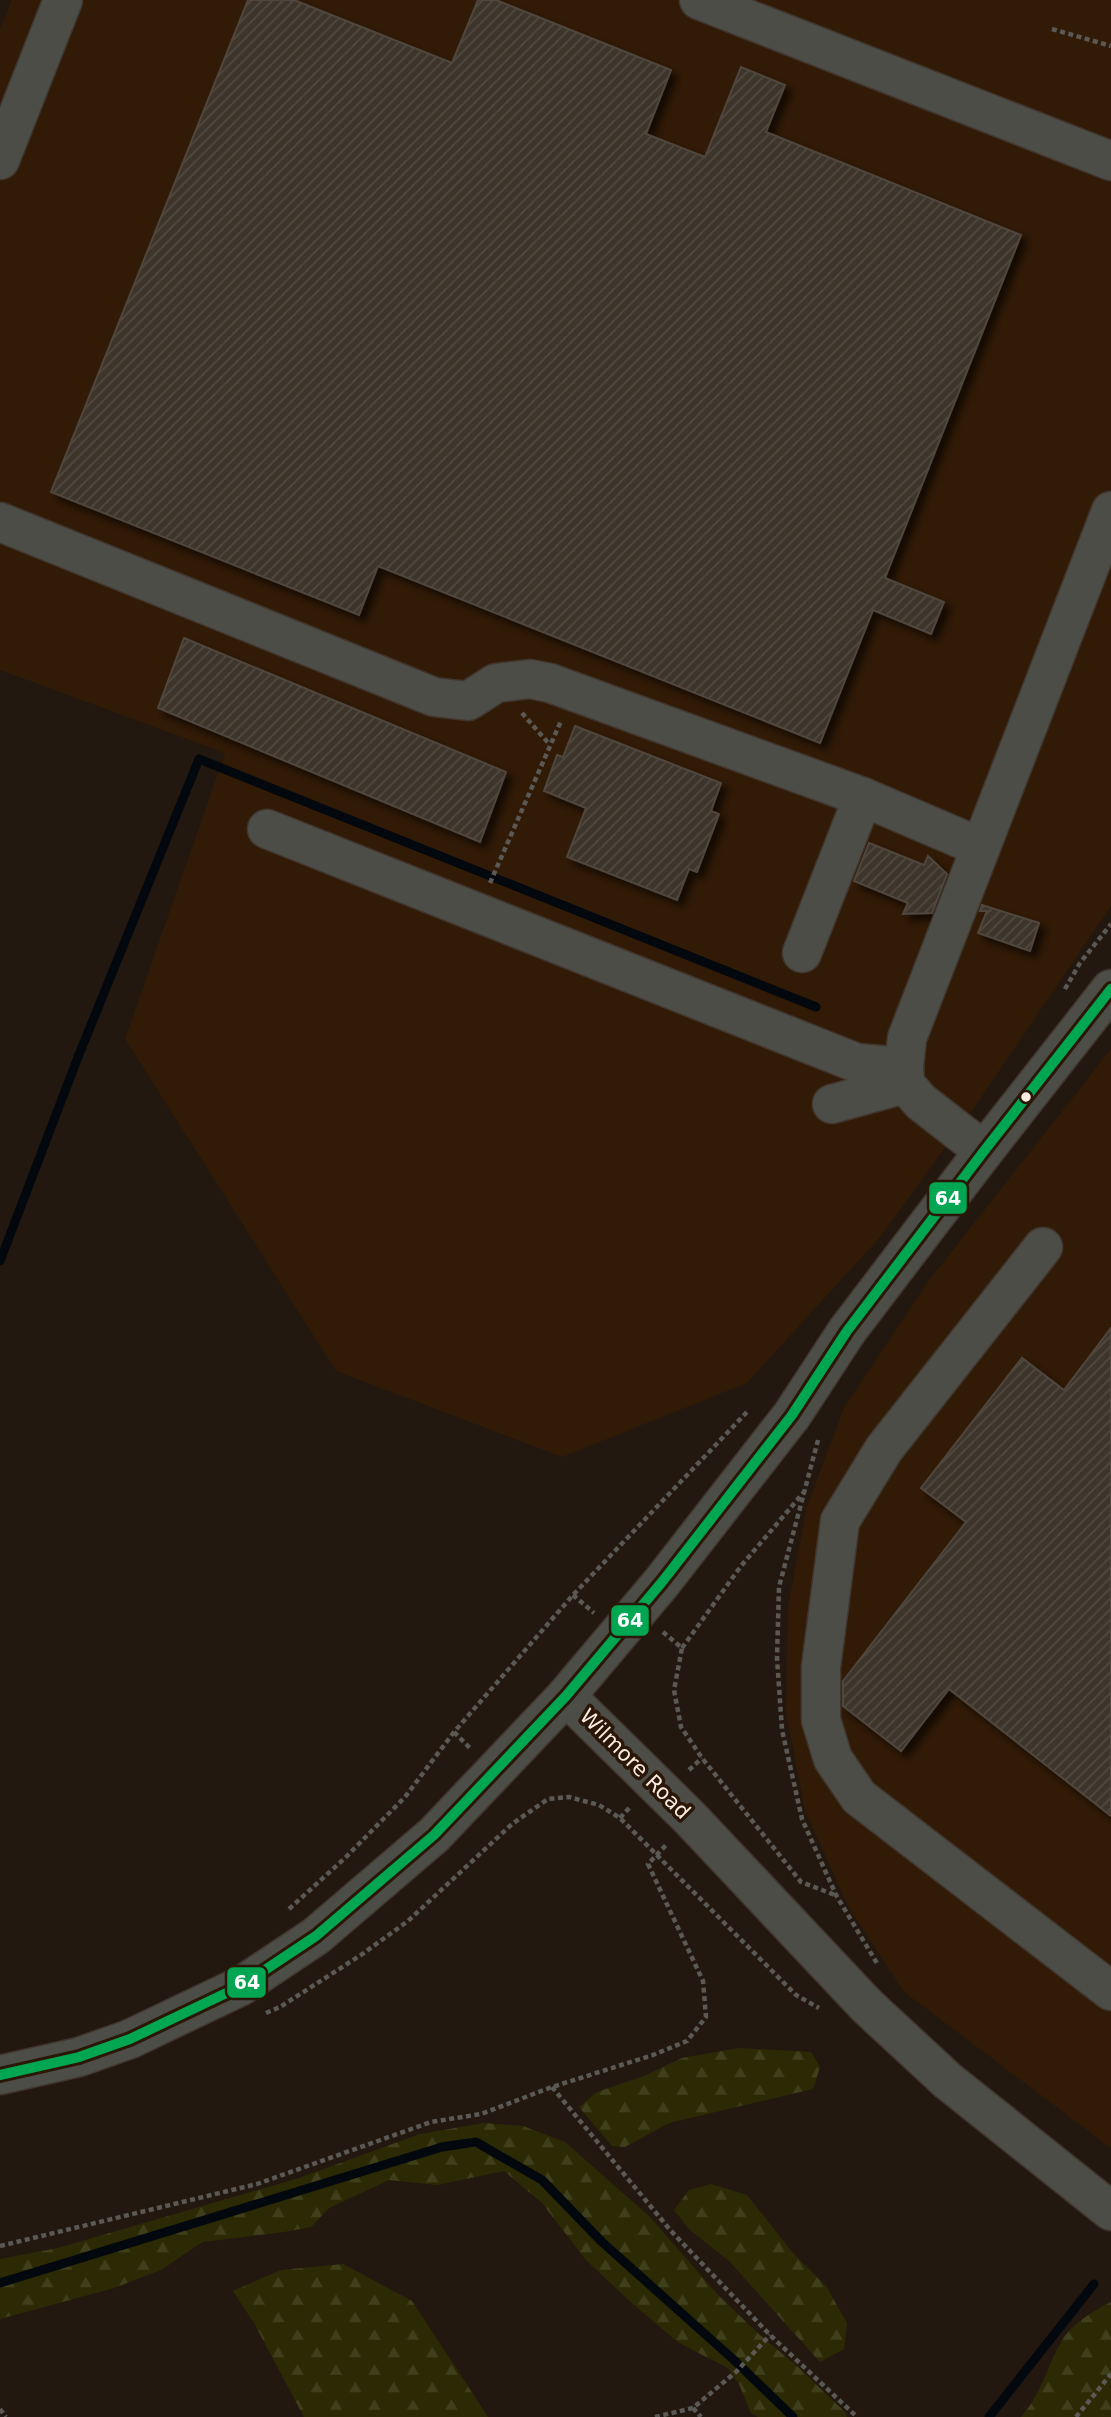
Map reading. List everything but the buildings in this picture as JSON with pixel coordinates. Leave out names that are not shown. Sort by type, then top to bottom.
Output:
[{"type":"street","points":[[0,160],[63,0]]},
{"type":"street","points":[[699,0],[1111,161]]},
{"type":"street","points":[[984,1150],[920,1102],[905,1076],[907,1038],[1111,511]]},
{"type":"street","points":[[0,522],[433,697],[468,701],[496,684],[530,679],[550,684],[863,797],[980,847]]},
{"type":"street","points":[[802,953],[863,797]]},
{"type":"street","points":[[267,829],[857,1063],[905,1076]]},
{"type":"street","name":"Wilmore Road","points":[[1111,989],[984,1150],[847,1331],[792,1415],[662,1582],[566,1696],[690,1818],[867,2006],[947,2081],[1111,2211]]},
{"type":"street","points":[[832,1104],[905,1076]]},
{"type":"street","points":[[1043,1247],[884,1449],[840,1521],[821,1667],[821,1720],[833,1759],[859,1797],[1111,1991]]},
{"type":"street","points":[[0,2075],[79,2057],[151,2030],[241,1986],[316,1936],[434,1835],[566,1696]]},
{"type":"path","points":[[1052,29],[1111,46]]},
{"type":"path","points":[[484,895],[573,693]]},
{"type":"path","points":[[280,1917],[345,1858],[405,1797],[454,1732],[573,1595],[756,1402]]},
{"type":"path","points":[[805,1490],[741,1566],[682,1648],[674,1690],[681,1727],[702,1758],[801,1882],[836,1895]]},
{"type":"path","points":[[573,1595],[609,1625],[633,1615],[644,1615],[682,1648]]},
{"type":"path","points":[[569,1797],[599,1805],[620,1818],[796,1995],[831,2015]]},
{"type":"path","points":[[0,2246],[257,2184],[431,2122],[481,2114],[687,2041],[706,2017],[703,1981],[648,1864],[690,1818]]},
{"type":"path","points":[[552,2087],[671,2231],[770,2335],[857,2417]]},
{"type":"path","points":[[655,2417],[693,2408],[737,2371],[770,2335]]},
{"type":"path","points":[[1076,2417],[1111,2374]]},
{"type":"path","points":[[693,2408],[701,2417]]},
{"type":"path","points":[[0,2409],[6,2417]]},
{"type":"shaded area","points":[[12,0],[1111,0],[1111,906],[976,1105],[881,1236],[747,1383],[562,1457],[336,1371],[125,1039],[225,753],[0,670],[0,29]]},
{"type":"shaded area","points":[[1111,1049],[1111,2148],[904,1992],[849,1908],[805,1811],[786,1712],[788,1606],[807,1506],[844,1408],[930,1279]]},
{"type":"green space","points":[[739,2048],[811,2052],[820,2067],[813,2089],[669,2123],[625,2147],[612,2146],[579,2107],[597,2092],[644,2076],[682,2058]]},
{"type":"green space","points":[[484,2123],[523,2126],[565,2142],[650,2217],[719,2296],[798,2367],[847,2417],[758,2417],[751,2413],[739,2384],[728,2368],[679,2343],[634,2305],[586,2260],[542,2203],[504,2171],[437,2185],[389,2180],[329,2208],[311,2227],[202,2242],[161,2270],[114,2288],[0,2319],[0,2259],[58,2248],[296,2179],[420,2134]]},
{"type":"green space","points":[[711,2184],[747,2195],[792,2252],[826,2286],[847,2323],[844,2349],[820,2362],[729,2261],[690,2230],[674,2210],[689,2190]]},
{"type":"green space","points":[[343,2264],[412,2301],[488,2417],[304,2417],[254,2323],[233,2291],[281,2270]]},
{"type":"green space","points":[[1111,2302],[1111,2417],[1021,2417],[1034,2399],[1067,2333],[1085,2317]]},
{"type":"waterway","points":[[0,1261],[78,1057],[199,759],[816,1007]]},
{"type":"waterway","points":[[0,2283],[442,2147],[476,2142],[542,2180],[602,2242],[734,2360],[793,2417]]},
{"type":"waterway","points":[[989,2417],[1094,2284]]},
{"type":"transit line","name":"64","points":[[0,2075],[79,2057],[130,2039],[241,1986],[316,1936],[434,1835],[566,1696],[662,1582],[792,1415],[847,1331],[1111,989]]}]
